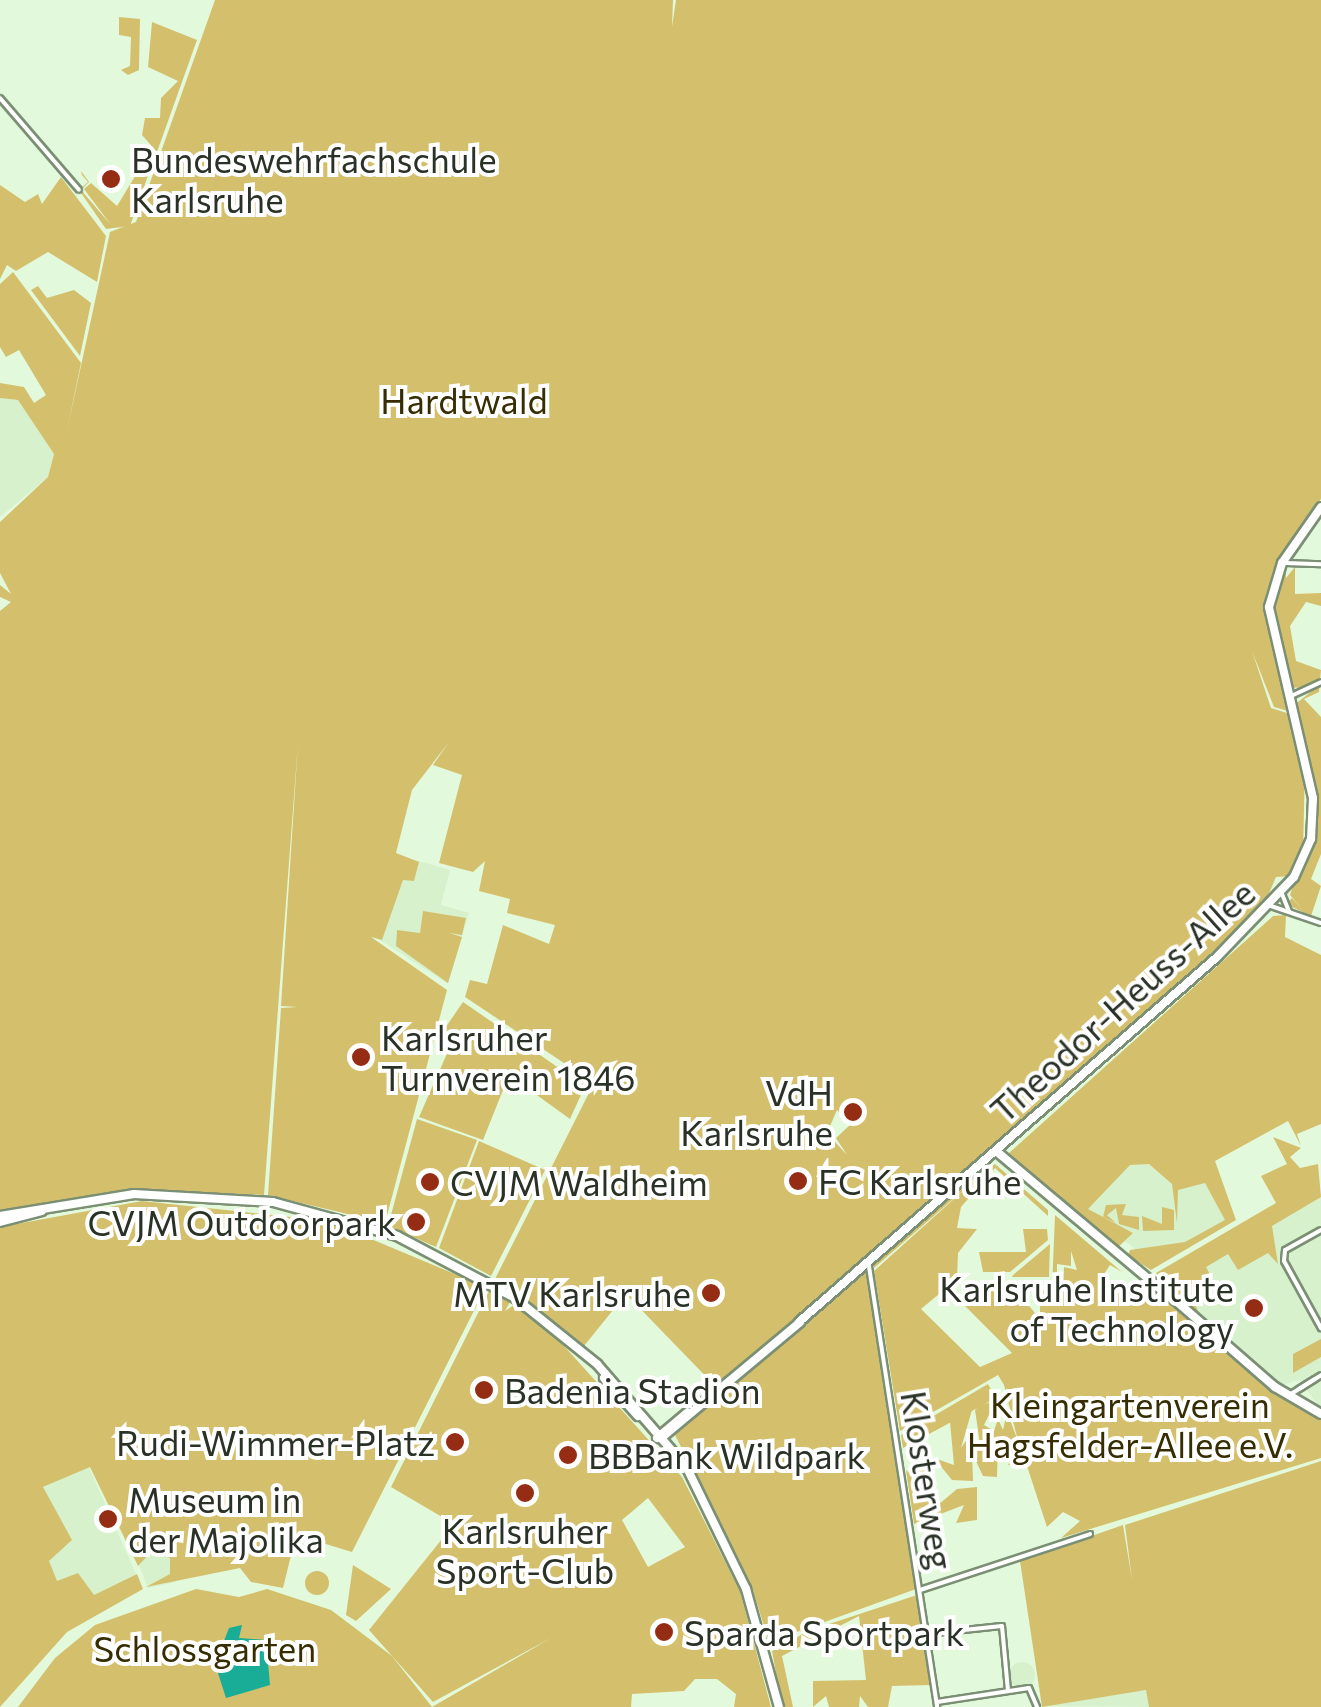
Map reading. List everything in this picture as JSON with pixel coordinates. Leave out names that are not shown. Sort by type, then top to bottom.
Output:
[{"type":"main road","name":"Theodor-Heuss-Allee","points":[[659,1438],[996,1151],[1282,894],[1306,854],[1314,810],[1268,624],[1282,563],[1321,507]]},
{"type":"main road","points":[[1007,1141],[1008,1162]]},
{"type":"main road","points":[[996,1151],[1287,1396],[1321,1414]]},
{"type":"main road","points":[[983,1162],[1008,1162]]},
{"type":"main road","points":[[0,1219],[80,1200],[205,1194],[337,1216],[455,1262],[562,1335],[657,1422],[684,1418]]},
{"type":"main road","points":[[562,1335],[682,1462]]},
{"type":"main road","points":[[635,1405],[697,1490]]},
{"type":"main road","points":[[684,1418],[674,1436],[682,1462],[746,1589],[779,1707]]},
{"type":"street","points":[[0,98],[78,190]]},
{"type":"street","points":[[1290,548],[1302,564]]},
{"type":"street","points":[[1282,563],[1321,564]]},
{"type":"street","points":[[1287,698],[1320,684]]},
{"type":"street","points":[[1282,894],[1288,912]]},
{"type":"street","points":[[1271,906],[1321,923]]},
{"type":"street","points":[[1321,1230],[1285,1250],[1284,1261],[1321,1328]]},
{"type":"street","name":"Klosterweg","points":[[868,1260],[937,1704]]},
{"type":"street","points":[[1287,1396],[1318,1377]]},
{"type":"street","points":[[920,1590],[1090,1534]]},
{"type":"street","points":[[926,1634],[1002,1626],[1008,1691]]},
{"type":"street","points":[[937,1704],[1008,1691],[1034,1692],[1037,1707]]},
{"type":"shaded area","points":[[0,398],[18,400],[54,454],[48,477],[0,517]]},
{"type":"shaded area","points":[[408,858],[450,870],[441,905],[469,913],[448,984],[371,934]]},
{"type":"shaded area","points":[[1128,1157],[1201,1176],[1228,1221],[1181,1247],[1138,1251],[1083,1210]]},
{"type":"shaded area","name":"Karlsruhe Institute of Technology","points":[[1321,1194],[1321,1410],[1300,1380],[1278,1386],[1164,1284]]},
{"type":"shaded area","points":[[89,1467],[136,1574],[94,1595],[78,1573],[57,1582],[48,1561],[72,1540],[42,1488]]},
{"type":"shaded area","points":[[168,1544],[176,1582],[148,1588],[135,1555]]},
{"type":"shaded area","points":[[1022,1662],[1031,1666],[1035,1675],[1031,1684],[1022,1688],[1013,1684],[1009,1675],[1013,1666]]},
{"type":"shaded area","points":[[1147,1690],[1149,1707],[1044,1706]]},
{"type":"green space","name":"Hardtwald","points":[[215,0],[673,0],[672,27],[676,0],[1321,0],[1321,499],[1282,553],[1265,612],[1288,711],[1274,707],[1252,651],[1271,708],[1290,714],[1305,764],[1303,854],[1292,876],[1276,877],[1260,914],[718,1389],[626,1294],[584,1346],[495,1279],[594,1083],[465,997],[470,980],[487,984],[503,925],[549,944],[555,925],[507,913],[510,899],[479,891],[485,861],[473,872],[439,863],[462,775],[433,765],[449,742],[412,790],[396,853],[419,862],[414,881],[403,880],[382,940],[371,937],[447,990],[385,1223],[268,1195],[281,1008],[297,1007],[281,1006],[298,743],[264,1195],[134,1189],[0,1214],[0,611],[11,602],[0,597],[0,585],[11,594],[0,573],[0,522],[48,477],[54,454],[18,400],[0,398],[0,383],[24,387],[34,403],[46,395],[19,350],[6,357],[0,347],[0,284],[13,272],[81,363],[66,435],[110,232],[136,222]],"holes":[[[837,1110],[851,1124],[836,1138],[847,1155],[827,1133]]]},
{"type":"green space","points":[[119,17],[140,19],[139,70],[128,75],[121,70],[130,66],[131,37],[119,35]]},
{"type":"green space","points":[[152,22],[197,40],[157,152],[142,135],[145,118],[160,118],[161,98],[178,81],[148,67]]},
{"type":"green space","points":[[150,170],[130,226],[106,229],[79,190],[88,182],[81,171],[89,182],[81,190],[111,225],[84,189],[91,183],[117,206],[137,173]]},
{"type":"green space","points":[[61,177],[106,236],[97,282],[48,252],[16,271],[7,265],[0,279],[0,185],[25,202],[38,194],[42,204]]},
{"type":"green space","points":[[38,286],[47,298],[74,290],[91,303],[80,356],[31,290]]},
{"type":"green space","points":[[1286,566],[1286,578],[1295,567],[1295,594],[1321,593],[1321,606],[1306,602],[1290,626],[1296,661],[1321,670],[1319,692],[1304,699],[1321,717],[1321,854],[1311,879],[1321,886],[1311,916],[1286,904],[1292,898],[1303,910],[1290,895],[1316,818],[1293,706],[1317,687],[1286,688],[1276,657],[1271,608]]},
{"type":"green space","points":[[423,911],[466,918],[462,935],[449,933],[462,937],[448,983],[396,946],[397,930],[420,933]]},
{"type":"green space","points":[[1286,915],[1285,937],[1321,955],[1321,1124],[1297,1134],[1301,1146],[1288,1121],[1215,1161],[1236,1220],[1151,1270],[1134,1259],[1145,1273],[1127,1258],[1130,1250],[1185,1242],[1225,1220],[1205,1183],[1178,1190],[1177,1223],[1172,1184],[1149,1164],[1130,1165],[1088,1209],[1133,1233],[1115,1250],[1009,1153],[1273,916]]},
{"type":"green space","points":[[463,1002],[585,1086],[570,1119],[509,1075],[483,1140],[419,1117],[449,1049],[441,1034]]},
{"type":"green space","points":[[417,1119],[477,1140],[436,1247],[388,1226]]},
{"type":"green space","points":[[1273,1137],[1301,1148],[1290,1157],[1300,1168],[1318,1164],[1321,1197],[1272,1226],[1278,1264],[1268,1253],[1238,1270],[1228,1254],[1206,1267],[1213,1280],[1188,1285],[1201,1319],[1156,1273],[1276,1203],[1261,1176],[1287,1164]]},
{"type":"green space","points":[[479,1141],[545,1170],[491,1276],[439,1248]]},
{"type":"green space","name":"Kleingartenverein Hagsfelder-Allee e.V.","points":[[995,1164],[1048,1210],[1048,1216],[995,1168],[961,1207],[957,1228],[977,1229],[958,1253],[957,1279],[921,1309],[980,1367],[1012,1353],[961,1302],[983,1282],[1030,1282],[1015,1289],[1040,1319],[1040,1290],[1063,1293],[1064,1267],[1077,1270],[1071,1251],[1071,1266],[1057,1264],[1057,1288],[1052,1288],[1055,1215],[1122,1272],[1110,1265],[1100,1280],[1121,1295],[1155,1289],[1282,1395],[1321,1416],[1321,1458],[1061,1538],[1080,1521],[1063,1512],[1047,1527],[1025,1460],[1019,1465],[1008,1465],[1019,1444],[998,1443],[997,1477],[983,1476],[972,1453],[973,1481],[952,1480],[934,1458],[954,1465],[950,1422],[972,1410],[961,1448],[972,1432],[980,1444],[975,1410],[996,1401],[984,1425],[994,1431],[998,1419],[1003,1430],[1007,1412],[1018,1441],[1004,1385],[998,1375],[900,1431],[874,1271],[975,1180],[874,1268],[874,1261],[960,1184]]},
{"type":"green space","points":[[142,1201],[328,1221],[486,1287],[352,1552],[296,1535],[283,1588],[251,1582],[240,1568],[146,1587],[170,1574],[170,1558],[152,1551],[138,1566],[90,1467],[43,1487],[72,1540],[49,1561],[57,1581],[78,1573],[94,1595],[137,1574],[143,1589],[67,1632],[0,1707],[0,1227]]},
{"type":"green space","points":[[1126,1204],[1122,1215],[1139,1217],[1139,1230],[1119,1224],[1116,1208],[1107,1215],[1116,1223],[1103,1217],[1106,1205]]},
{"type":"green space","points":[[1162,1207],[1174,1210],[1174,1230],[1143,1231],[1142,1216],[1162,1224]]},
{"type":"green space","points":[[1023,1229],[1047,1229],[1048,1240],[1010,1272],[983,1272],[979,1252],[1026,1252]]},
{"type":"green space","points":[[1050,1244],[1049,1277],[1012,1277],[1013,1275]]},
{"type":"green space","points":[[868,1270],[916,1589],[769,1642],[752,1588],[675,1435]]},
{"type":"green space","points":[[490,1289],[510,1302],[505,1311],[514,1305],[556,1337],[682,1477],[740,1591],[771,1707],[734,1707],[736,1694],[717,1679],[695,1679],[684,1691],[632,1694],[631,1707],[432,1707],[551,1638],[433,1702],[369,1630],[454,1524],[391,1487]],"holes":[[[648,1498],[685,1547],[648,1567],[622,1520]]]},
{"type":"green space","points":[[1321,1339],[1321,1357],[1293,1373],[1293,1354]]},
{"type":"green space","points":[[988,1384],[996,1398],[903,1448],[901,1435]]},
{"type":"green space","points":[[1321,1461],[1321,1707],[1149,1707],[1146,1690],[1042,1707],[1020,1561],[1123,1525],[1132,1580],[1125,1525]]},
{"type":"green space","points":[[931,1465],[932,1510],[957,1489],[977,1487],[977,1520],[956,1523],[964,1505],[914,1524],[906,1470],[921,1482],[919,1468]]},
{"type":"green space","points":[[353,1565],[391,1589],[356,1621],[346,1615]]},
{"type":"green space","points":[[312,1571],[322,1571],[329,1583],[322,1595],[312,1595],[305,1588],[305,1578]]},
{"type":"green space","name":"Schlossgarten","points":[[196,1589],[239,1597],[267,1589],[331,1610],[392,1656],[432,1707],[18,1707],[55,1658],[95,1625]]},
{"type":"green space","points":[[917,1595],[931,1685],[892,1686],[888,1707],[868,1707],[860,1696],[859,1707],[829,1707],[826,1696],[813,1707],[813,1681],[866,1680],[859,1616],[782,1656],[793,1707],[783,1707],[768,1645],[776,1673],[772,1651],[808,1631]]},
{"type":"water","points":[[242,1625],[239,1638],[266,1640],[270,1685],[226,1698],[215,1664],[229,1628]]},
{"type":"place","name":"Bundeswehrfachschule Karlsruhe","points":[[111,179]]},
{"type":"place","name":"Karlsruher Turnverein 1846","points":[[361,1057]]},
{"type":"place","name":"VdH Karlsruhe","points":[[853,1112]]},
{"type":"place","name":"FC Karlsruhe","points":[[798,1181]]},
{"type":"place","name":"CVJM Waldheim","points":[[430,1182]]},
{"type":"place","name":"CVJM Outdoorpark","points":[[416,1222]]},
{"type":"place","name":"MTV Karlsruhe","points":[[711,1293]]},
{"type":"place","name":"Karlsruhe Institute of Technology","points":[[1254,1308]]},
{"type":"place","name":"Badenia Stadion","points":[[484,1390]]},
{"type":"place","name":"Rudi-Wimmer-Platz","points":[[455,1442]]},
{"type":"place","name":"BBBank Wildpark","points":[[568,1455]]},
{"type":"place","name":"Karlsruher Sport-Club","points":[[525,1493]]},
{"type":"place","name":"Museum in der Majolika","points":[[108,1519]]},
{"type":"place","name":"Sparda Sportpark","points":[[664,1632]]}]
